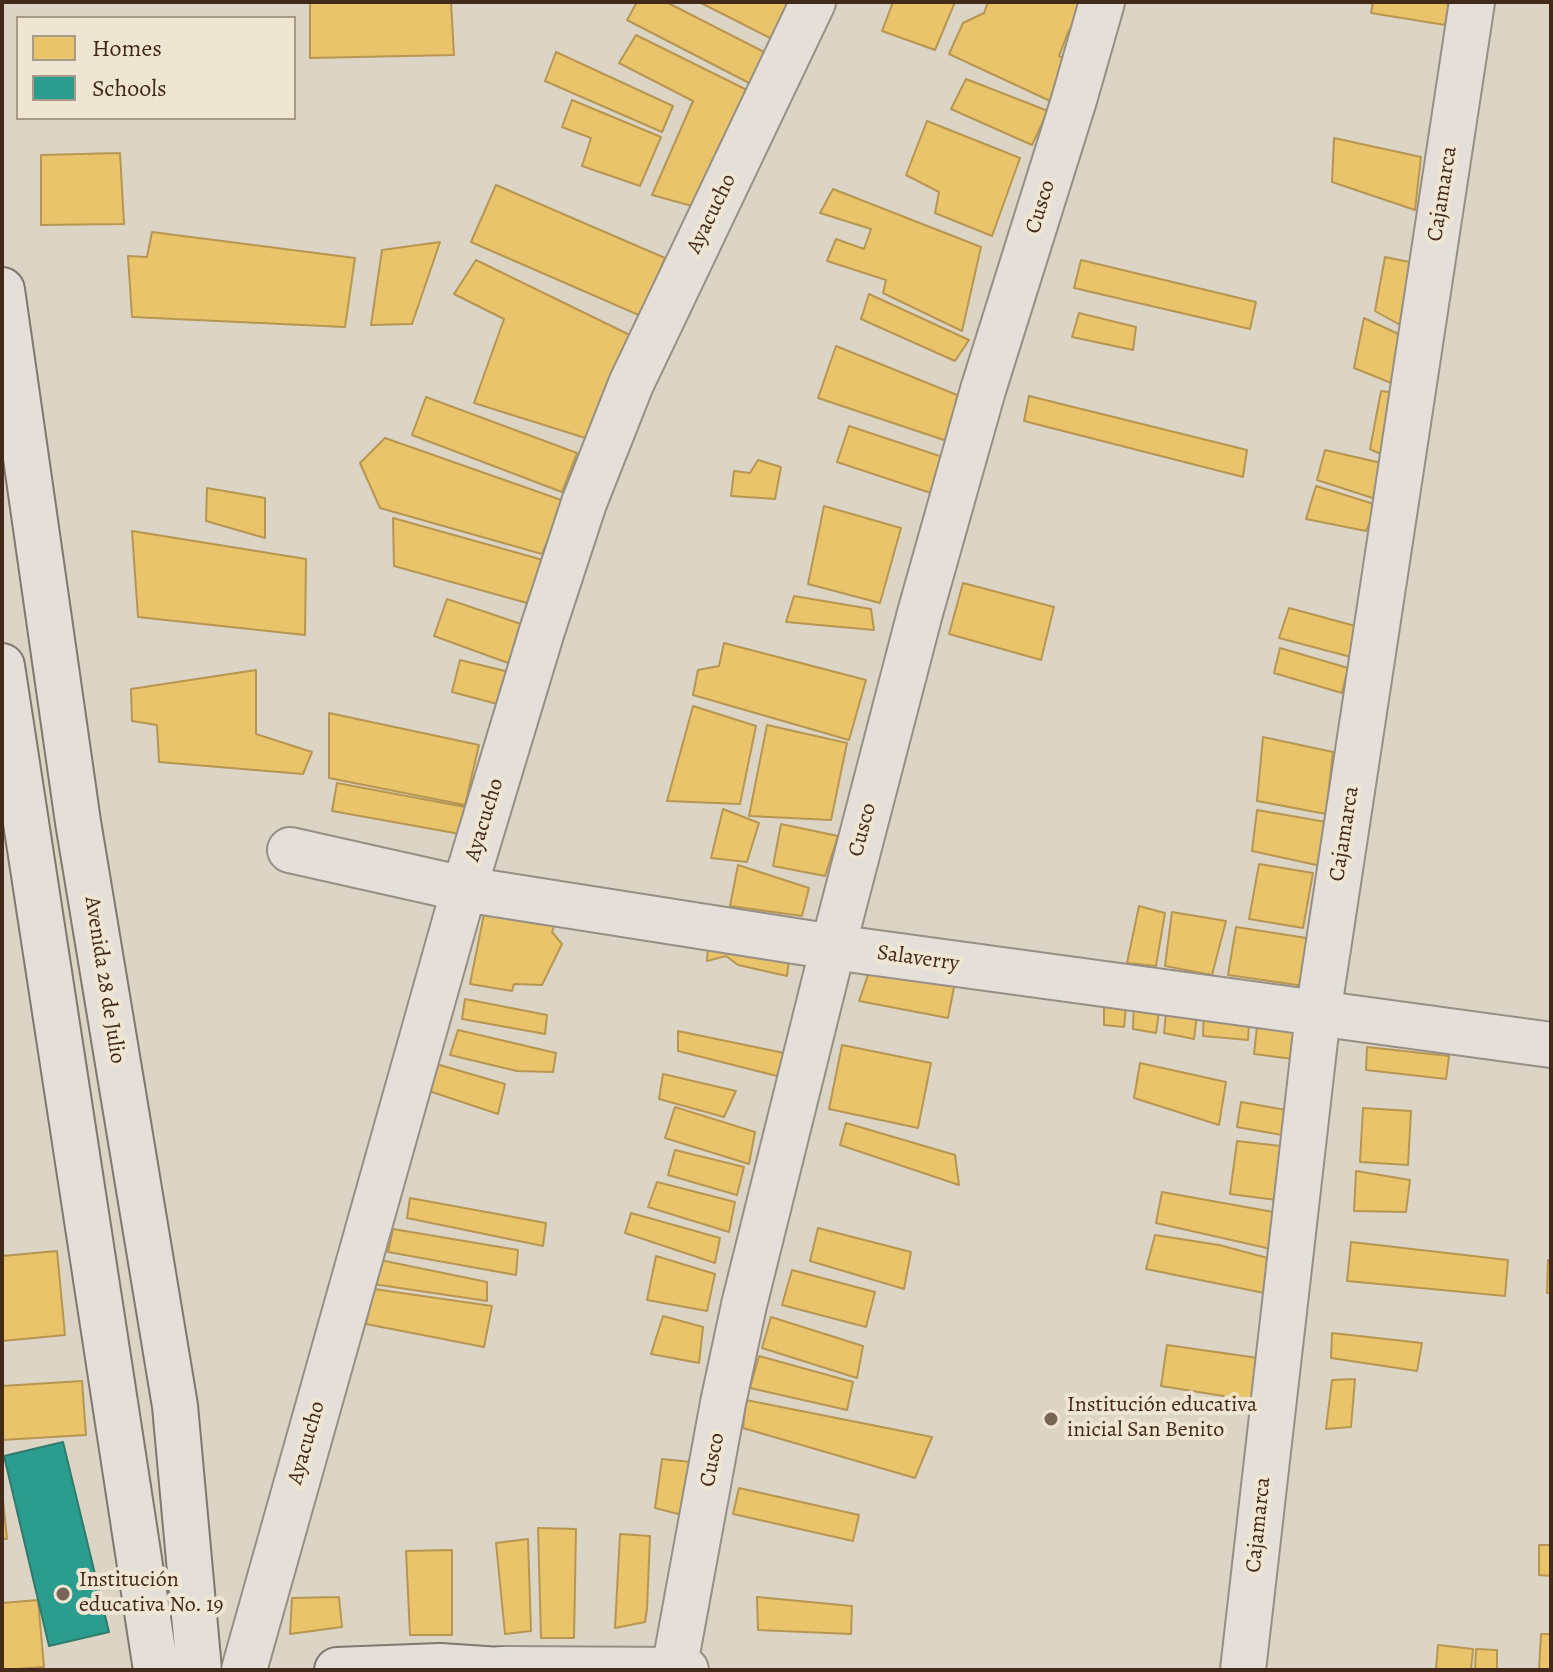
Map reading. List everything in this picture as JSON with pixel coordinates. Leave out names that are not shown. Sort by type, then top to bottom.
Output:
[{"type":"street","name":"Ayacucho","points":[[244,1670],[464,889],[542,631],[606,443],[631,384],[813,2]]},
{"type":"street","name":"Cusco","points":[[674,1670],[744,1305],[833,947],[983,390],[1102,2]]},
{"type":"street","name":"Cajamarca","points":[[1243,1670],[1318,1014],[1472,2]]},
{"type":"street","name":"Avenida 28 de Julio","points":[[2,290],[78,822],[175,1406],[199,1670]]},
{"type":"street","points":[[2,666],[156,1670]]},
{"type":"street","points":[[27,827],[78,822]]},
{"type":"street","name":"Salaverry","points":[[290,850],[464,889],[833,947],[1551,1045]]},
{"type":"street","points":[[337,1670],[425,1666],[686,1670]]},
{"type":"building: Homes","points":[[310,2],[451,2],[454,55],[310,58]]},
{"type":"building: Homes","points":[[637,2],[666,2],[768,54],[753,85],[627,20]]},
{"type":"building: Homes","points":[[699,2],[807,2],[784,45]]},
{"type":"building: Homes","points":[[893,2],[955,2],[935,50],[882,31]]},
{"type":"building: Homes","points":[[988,2],[1093,2],[1081,31],[1069,30],[1059,56],[1082,66],[1061,106],[949,54],[963,23],[984,13]]},
{"type":"building: Homes","points":[[1373,2],[1449,2],[1445,25],[1371,13]]},
{"type":"building: Homes","points":[[636,35],[749,91],[692,206],[652,195],[693,101],[619,63]]},
{"type":"building: Homes","points":[[556,52],[673,106],[662,132],[545,81]]},
{"type":"building: Homes","points":[[966,79],[1048,111],[1032,145],[951,109]]},
{"type":"building: Homes","points":[[572,100],[661,137],[640,186],[582,166],[591,138],[562,127]]},
{"type":"building: Homes","points":[[927,121],[1020,158],[992,236],[935,213],[939,192],[906,175]]},
{"type":"building: Homes","points":[[1334,138],[1421,157],[1415,210],[1332,182]]},
{"type":"building: Homes","points":[[120,153],[124,224],[41,225],[41,155]]},
{"type":"building: Homes","points":[[496,185],[665,258],[641,316],[471,242]]},
{"type":"building: Homes","points":[[833,189],[981,247],[962,331],[883,293],[886,280],[827,261],[836,239],[864,249],[871,229],[820,213]]},
{"type":"building: Homes","points":[[152,232],[355,258],[345,327],[132,317],[128,256],[147,257]]},
{"type":"building: Homes","points":[[440,242],[412,324],[371,325],[382,250]]},
{"type":"building: Homes","points":[[1385,257],[1424,265],[1411,331],[1375,311]]},
{"type":"building: Homes","points":[[476,260],[636,338],[595,441],[474,403],[504,319],[454,294]]},
{"type":"building: Homes","points":[[1081,260],[1256,302],[1250,329],[1074,288]]},
{"type":"building: Homes","points":[[869,294],[969,340],[955,361],[861,319]]},
{"type":"building: Homes","points":[[1079,313],[1136,327],[1133,350],[1072,337]]},
{"type":"building: Homes","points":[[1364,318],[1407,338],[1401,387],[1354,368]]},
{"type":"building: Homes","points":[[836,346],[967,399],[959,445],[818,398]]},
{"type":"building: Homes","points":[[1381,391],[1404,394],[1389,458],[1370,449]]},
{"type":"building: Homes","points":[[1029,396],[1247,450],[1243,477],[1024,421]]},
{"type":"building: Homes","points":[[426,397],[577,453],[562,492],[412,435]]},
{"type":"building: Homes","points":[[849,426],[961,463],[949,499],[837,462]]},
{"type":"building: Homes","points":[[385,438],[564,501],[542,554],[380,508],[360,463]]},
{"type":"building: Homes","points":[[1325,450],[1390,465],[1382,501],[1317,480]]},
{"type":"building: Homes","points":[[758,460],[781,467],[775,499],[731,496],[734,471],[750,473]]},
{"type":"building: Homes","points":[[1316,486],[1377,505],[1366,531],[1306,519]]},
{"type":"building: Homes","points":[[207,488],[265,498],[265,538],[206,521]]},
{"type":"building: Homes","points":[[824,506],[901,528],[880,603],[808,584]]},
{"type":"building: Homes","points":[[393,518],[543,560],[545,608],[394,566]]},
{"type":"building: Homes","points":[[132,531],[306,559],[305,635],[138,617]]},
{"type":"building: Homes","points":[[963,583],[1054,607],[1041,660],[949,634]]},
{"type":"building: Homes","points":[[794,596],[871,609],[874,630],[786,622]]},
{"type":"building: Homes","points":[[447,599],[524,625],[511,664],[434,636]]},
{"type":"building: Homes","points":[[1289,608],[1359,627],[1351,657],[1279,638]]},
{"type":"building: Homes","points":[[724,643],[866,680],[849,740],[693,695],[698,670],[719,666]]},
{"type":"building: Homes","points":[[1280,648],[1348,668],[1342,693],[1274,673]]},
{"type":"building: Homes","points":[[460,660],[509,672],[501,705],[452,692]]},
{"type":"building: Homes","points":[[256,670],[256,734],[312,752],[303,774],[159,762],[157,725],[132,721],[131,689]]},
{"type":"building: Homes","points":[[693,706],[756,726],[740,804],[667,801]]},
{"type":"building: Homes","points":[[329,713],[479,745],[465,805],[329,778]]},
{"type":"building: Homes","points":[[767,725],[847,743],[831,820],[749,816]]},
{"type":"building: Homes","points":[[1263,737],[1333,752],[1326,814],[1257,801]]},
{"type":"building: Homes","points":[[337,783],[465,807],[460,834],[332,811]]},
{"type":"building: Homes","points":[[723,809],[759,823],[747,862],[711,858]]},
{"type":"building: Homes","points":[[1257,810],[1326,822],[1321,866],[1252,851]]},
{"type":"building: Homes","points":[[781,824],[838,836],[825,876],[773,866]]},
{"type":"building: Homes","points":[[1259,864],[1313,873],[1303,928],[1249,919]]},
{"type":"building: Homes","points":[[738,865],[809,888],[802,916],[730,906]]},
{"type":"building: Homes","points":[[1139,906],[1165,913],[1156,966],[1127,963]]},
{"type":"building: Homes","points":[[1172,912],[1226,921],[1212,975],[1165,966]]},
{"type":"building: Homes","points":[[484,914],[558,916],[552,932],[562,944],[542,985],[514,984],[512,991],[470,984]]},
{"type":"building: Homes","points":[[1236,927],[1313,939],[1304,986],[1228,975]]},
{"type":"building: Homes","points":[[708,943],[789,960],[787,976],[738,965],[726,956],[707,961]]},
{"type":"building: Homes","points":[[871,966],[955,982],[948,1018],[859,1001]]},
{"type":"building: Homes","points":[[1104,995],[1127,996],[1124,1027],[1104,1025]]},
{"type":"building: Homes","points":[[1134,996],[1161,998],[1156,1033],[1133,1029]]},
{"type":"building: Homes","points":[[465,999],[547,1015],[545,1034],[462,1019]]},
{"type":"building: Homes","points":[[1167,1003],[1198,1006],[1194,1039],[1164,1033]]},
{"type":"building: Homes","points":[[1204,1007],[1250,1010],[1248,1040],[1203,1036]]},
{"type":"building: Homes","points":[[1258,1017],[1298,1021],[1293,1059],[1254,1054]]},
{"type":"building: Homes","points":[[458,1030],[556,1053],[553,1072],[517,1071],[450,1055]]},
{"type":"building: Homes","points":[[678,1031],[784,1053],[777,1076],[678,1051]]},
{"type":"building: Homes","points":[[842,1045],[931,1063],[918,1128],[829,1109]]},
{"type":"building: Homes","points":[[1367,1047],[1449,1056],[1446,1079],[1366,1070]]},
{"type":"building: Homes","points":[[433,1063],[505,1084],[498,1114],[423,1089]]},
{"type":"building: Homes","points":[[1140,1063],[1226,1082],[1219,1125],[1134,1098]]},
{"type":"building: Homes","points":[[663,1074],[736,1091],[724,1117],[659,1099]]},
{"type":"building: Homes","points":[[1241,1102],[1286,1110],[1282,1135],[1237,1127]]},
{"type":"building: Homes","points":[[675,1107],[755,1132],[749,1164],[665,1138]]},
{"type":"building: Homes","points":[[1363,1108],[1411,1111],[1408,1165],[1360,1162]]},
{"type":"building: Homes","points":[[846,1123],[955,1155],[959,1185],[840,1145]]},
{"type":"building: Homes","points":[[1237,1141],[1281,1146],[1276,1200],[1230,1194]]},
{"type":"building: Homes","points":[[675,1150],[744,1167],[737,1195],[668,1175]]},
{"type":"building: Homes","points":[[1356,1171],[1410,1180],[1406,1212],[1354,1211]]},
{"type":"building: Homes","points":[[657,1182],[735,1202],[729,1232],[648,1207]]},
{"type":"building: Homes","points":[[1162,1192],[1279,1213],[1280,1251],[1156,1223]]},
{"type":"building: Homes","points":[[410,1198],[546,1223],[543,1246],[407,1218]]},
{"type":"building: Homes","points":[[631,1213],[720,1238],[715,1263],[625,1233]]},
{"type":"building: Homes","points":[[818,1228],[911,1252],[904,1289],[810,1261]]},
{"type":"building: Homes","points":[[393,1229],[518,1250],[516,1275],[388,1252]]},
{"type":"building: Homes","points":[[1155,1235],[1219,1245],[1275,1260],[1269,1294],[1146,1269]]},
{"type":"building: Homes","points":[[1351,1242],[1508,1260],[1505,1296],[1347,1281]]},
{"type":"building: Homes","points":[[57,1251],[65,1335],[2,1341],[2,1256]]},
{"type":"building: Homes","points":[[656,1256],[715,1274],[707,1311],[647,1300]]},
{"type":"building: Homes","points":[[380,1260],[487,1282],[487,1301],[373,1284]]},
{"type":"building: Homes","points":[[1548,1260],[1551,1260],[1551,1293],[1547,1293]]},
{"type":"building: Homes","points":[[792,1270],[875,1292],[866,1327],[782,1305]]},
{"type":"building: Homes","points":[[374,1289],[492,1306],[484,1347],[366,1324]]},
{"type":"building: Homes","points":[[663,1316],[703,1327],[699,1363],[651,1354]]},
{"type":"building: Homes","points":[[771,1317],[863,1346],[857,1378],[762,1348]]},
{"type":"building: Homes","points":[[1332,1333],[1422,1343],[1417,1371],[1331,1358]]},
{"type":"building: Homes","points":[[1167,1345],[1272,1360],[1267,1403],[1161,1386]]},
{"type":"building: Homes","points":[[759,1356],[853,1382],[847,1410],[750,1388]]},
{"type":"building: Homes","points":[[1355,1379],[1351,1427],[1326,1429],[1332,1380]]},
{"type":"building: Homes","points":[[82,1381],[86,1435],[2,1440],[2,1386]]},
{"type":"building: Homes","points":[[746,1400],[932,1437],[915,1478],[743,1428]]},
{"type":"building: Homes","points":[[662,1459],[701,1463],[690,1517],[655,1508]]},
{"type":"building: Homes","points":[[739,1488],[859,1515],[853,1541],[733,1514]]},
{"type":"building: Homes","points":[[2,1490],[7,1539],[2,1539]]},
{"type":"building: Homes","points":[[538,1528],[576,1529],[574,1638],[541,1638]]},
{"type":"building: Homes","points":[[620,1534],[650,1536],[647,1609],[645,1622],[615,1628]]},
{"type":"building: Homes","points":[[528,1539],[531,1631],[505,1634],[496,1543]]},
{"type":"building: Homes","points":[[1539,1545],[1551,1545],[1551,1576],[1539,1575]]},
{"type":"building: Homes","points":[[452,1550],[452,1635],[410,1635],[406,1551]]},
{"type":"building: Homes","points":[[339,1597],[342,1627],[290,1634],[292,1598]]},
{"type":"building: Homes","points":[[757,1597],[852,1606],[851,1634],[758,1630]]},
{"type":"building: Homes","points":[[38,1600],[44,1667],[2,1670],[2,1603]]},
{"type":"building: Homes","points":[[1541,1634],[1551,1634],[1551,1670],[1539,1670]]},
{"type":"building: Homes","points":[[1438,1645],[1473,1649],[1471,1670],[1436,1670]]},
{"type":"building: Homes","points":[[1476,1649],[1497,1650],[1497,1670],[1475,1670]]},
{"type":"building: Schools","points":[[63,1442],[109,1632],[49,1646],[4,1456]]},
{"type":"place","name":"Institución educativa inicial San Benito","points":[[1051,1419]]},
{"type":"place","name":"Institución educativa No. 19","points":[[63,1594]]}]
